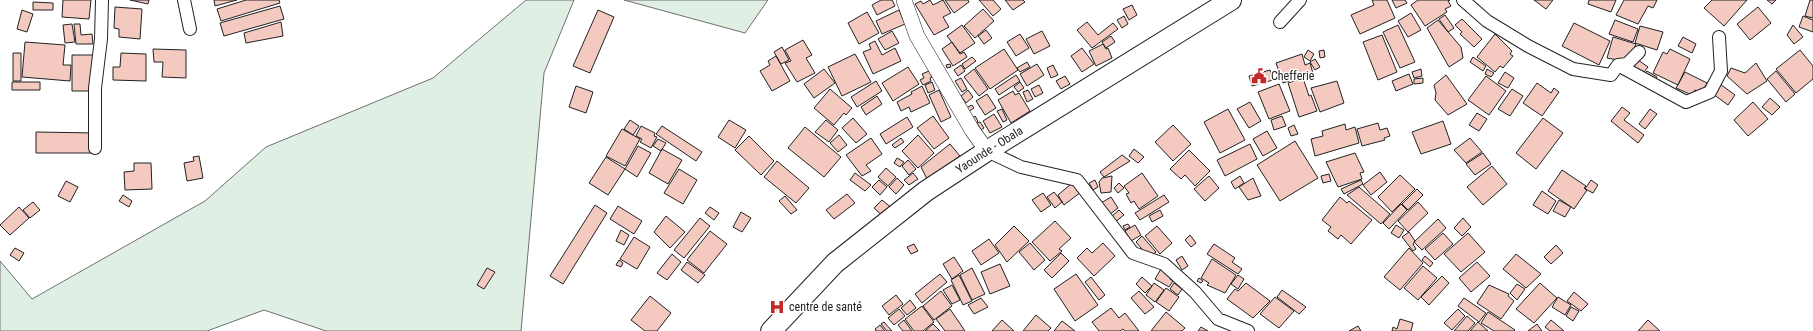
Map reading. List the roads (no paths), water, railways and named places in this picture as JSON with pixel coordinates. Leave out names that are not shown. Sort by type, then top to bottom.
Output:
[{"type":"highway","name":"Yaounde - Obala","points":[[771,331],[835,263],[926,191],[987,150],[1231,0]]},
{"type":"street","points":[[95,148],[95,88],[101,39],[102,0]]},
{"type":"street","points":[[184,0],[190,29]]},
{"type":"street","points":[[904,0],[917,36],[972,130],[987,150],[1021,166],[1077,180],[1134,253],[1164,264],[1195,292],[1218,318],[1248,331]]},
{"type":"street","points":[[1280,22],[1300,0]]},
{"type":"street","points":[[1463,0],[1487,22],[1528,46],[1573,69],[1611,75],[1618,65],[1626,64],[1639,52]]},
{"type":"street","points":[[1618,65],[1686,102],[1710,92],[1721,72],[1719,37]]},
{"type":"place","name":"Chefferie","points":[[1259,76]]},
{"type":"place","name":"centre de santé","points":[[777,307]]}]
